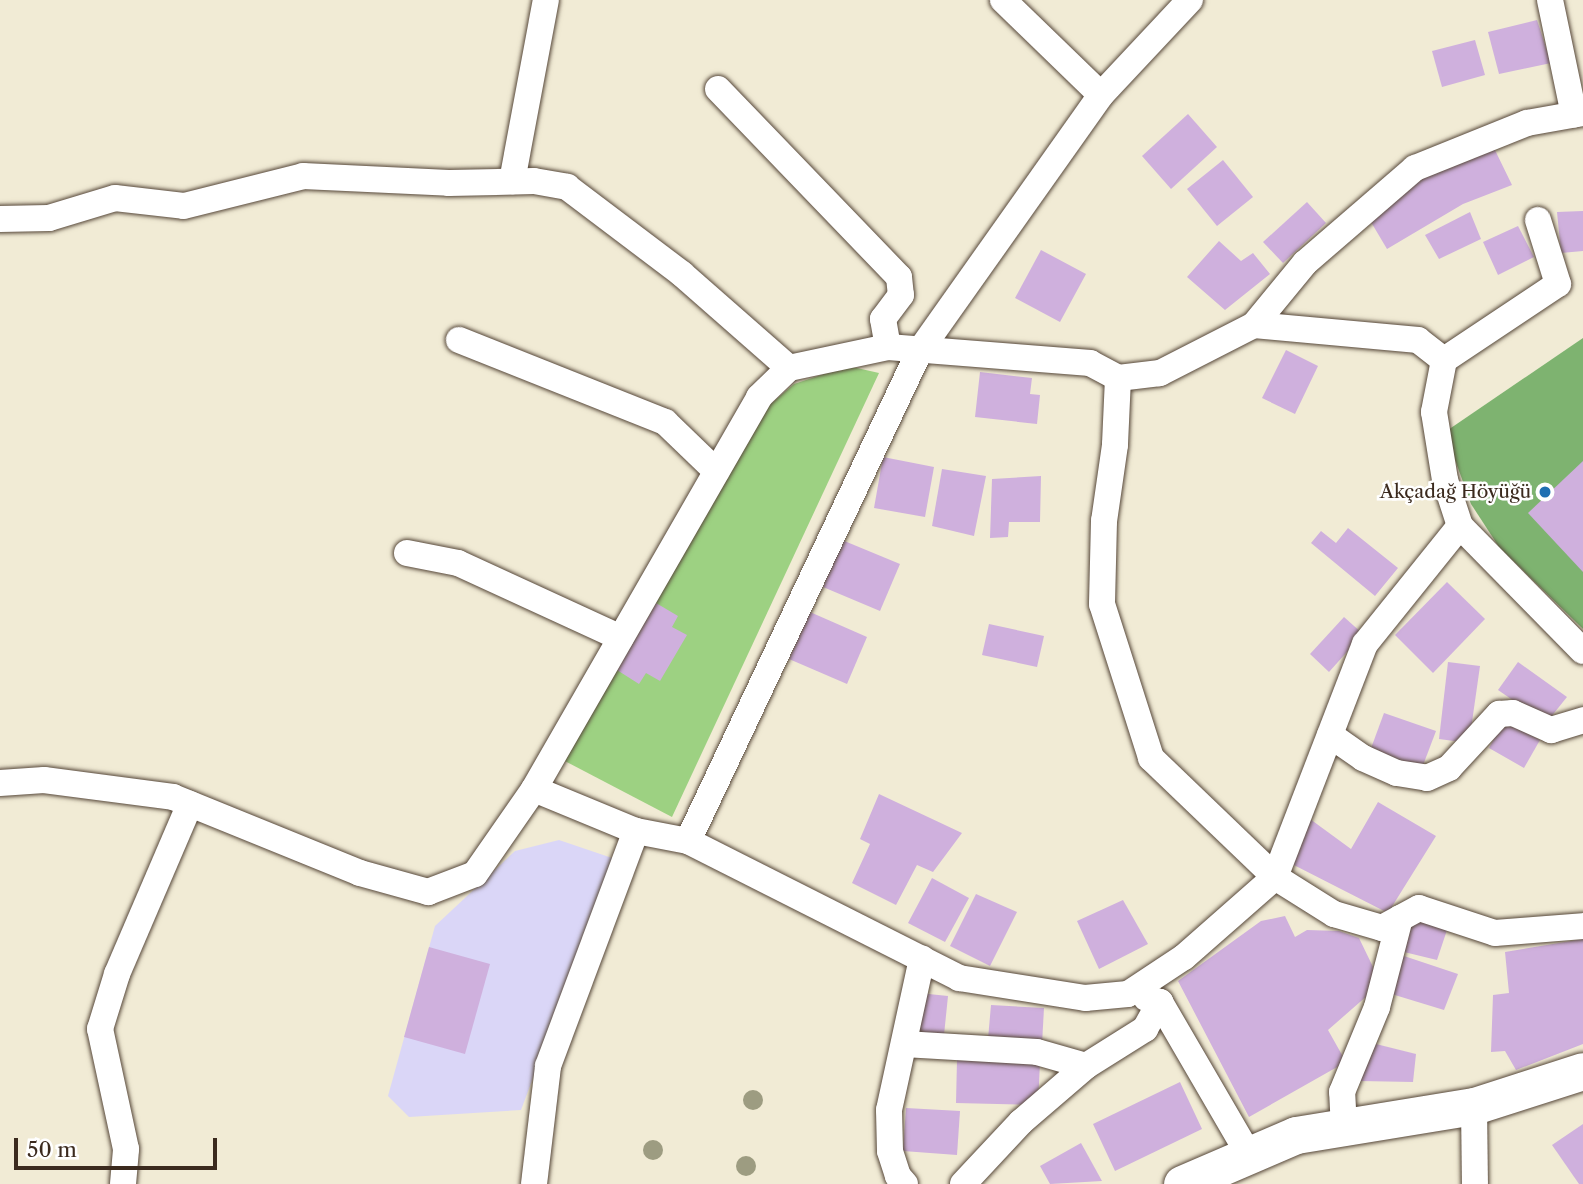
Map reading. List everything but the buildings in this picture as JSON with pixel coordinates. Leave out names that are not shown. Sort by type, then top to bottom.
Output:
[{"type":"main road","points":[[1182,1184],[1296,1135],[1474,1106],[1583,1071]]},
{"type":"street","points":[[512,181],[546,0]]},
{"type":"street","points":[[1003,0],[1101,95]]},
{"type":"street","points":[[688,841],[919,352],[1101,95],[1190,0]]},
{"type":"street","points":[[0,783],[44,780],[173,797],[360,873],[428,892],[475,874],[534,789],[759,397],[789,368],[888,347],[919,352],[1090,363],[1118,378],[1160,373],[1254,325],[1305,263],[1415,168],[1527,123],[1578,114],[1550,0]]},
{"type":"street","points":[[718,89],[898,277],[901,295],[883,319],[888,347]]},
{"type":"street","points":[[0,219],[49,218],[115,198],[184,206],[303,176],[512,181],[568,187],[682,274],[789,368]]},
{"type":"street","points":[[1538,220],[1558,284],[1444,360],[1434,412],[1445,480],[1460,526],[1583,651]]},
{"type":"street","points":[[1254,325],[1418,340],[1444,360]]},
{"type":"street","points":[[459,340],[665,422],[716,471]]},
{"type":"street","points":[[1118,378],[1115,445],[1104,521],[1102,604],[1124,666],[1132,710],[1151,758],[1275,877],[1334,914],[1381,928],[1419,908],[1495,933],[1583,926]]},
{"type":"street","points":[[1128,994],[1184,957],[1275,877],[1365,644],[1460,526]]},
{"type":"street","points":[[407,553],[458,563],[621,638]]},
{"type":"street","points":[[1330,735],[1386,768],[1427,778],[1449,768],[1499,714],[1513,713],[1551,730],[1583,720]]},
{"type":"street","points":[[534,789],[636,831],[688,841],[922,959],[971,980],[1085,998],[1128,994],[1160,1002],[1249,1155]]},
{"type":"street","points":[[123,1184],[126,1149],[100,1029],[117,974],[190,804]]},
{"type":"street","points":[[534,1184],[548,1066],[636,831]]},
{"type":"street","points":[[1344,1128],[1342,1093],[1377,1007],[1400,918]]},
{"type":"street","points":[[905,1184],[898,1176],[890,1151],[889,1110],[922,959]]},
{"type":"street","points":[[963,1184],[1021,1122],[1086,1066],[1145,1029],[1160,1002]]},
{"type":"street","points":[[904,1044],[1037,1052],[1086,1066]]},
{"type":"street","points":[[1474,1106],[1475,1184]]},
{"type":"shaded area","points":[[559,840],[615,859],[521,1110],[409,1117],[388,1096],[435,926],[515,851]]},
{"type":"green space","points":[[1583,338],[1583,629],[1499,547],[1471,504],[1445,432]]},
{"type":"green space","points":[[848,366],[879,373],[672,817],[561,759],[766,408],[794,384]]},
{"type":"place","name":"Akçadağ Höyüğü","points":[[1545,492]]}]
